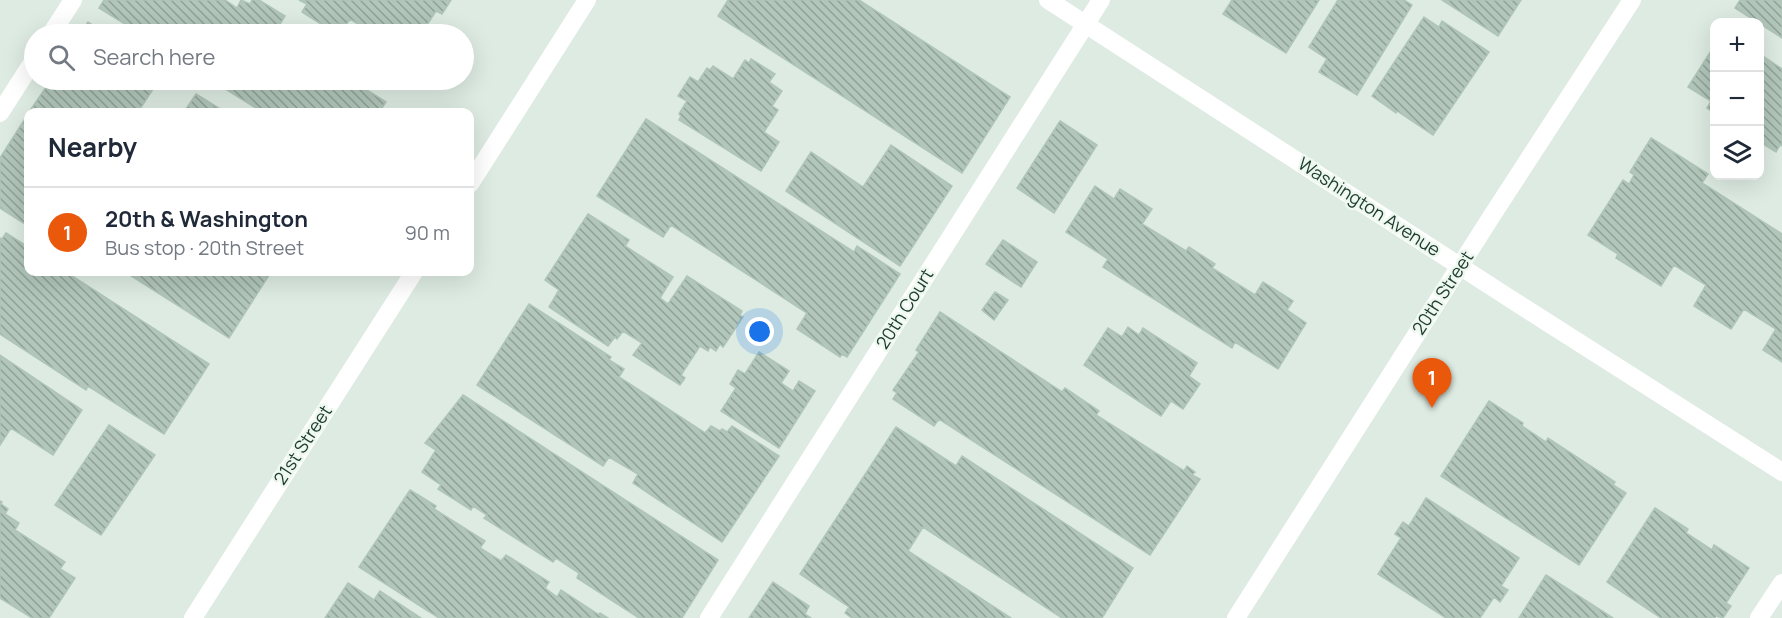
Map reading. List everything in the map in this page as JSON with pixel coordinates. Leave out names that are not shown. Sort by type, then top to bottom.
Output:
[{"type":"street","points":[[57,24],[73,0]]},
{"type":"street","points":[[474,178],[587,0]]},
{"type":"street","name":"Washington Avenue","points":[[1048,0],[1782,472]]},
{"type":"street","name":"20th Court","points":[[709,618],[1101,0]]},
{"type":"street","name":"20th Street","points":[[1236,618],[1632,0]]},
{"type":"street","points":[[0,113],[24,76]]},
{"type":"street","name":"21st Street","points":[[193,618],[411,276]]},
{"type":"street","points":[[1759,618],[1782,582]]},
{"type":"building","points":[[104,0],[225,0],[237,8],[241,0],[250,4],[252,0],[259,0],[285,16],[280,24],[125,24],[99,8]]},
{"type":"building","points":[[299,0],[451,0],[442,14],[436,11],[428,24],[358,24],[350,19],[347,24],[321,24],[302,12],[307,4]]},
{"type":"building","points":[[728,0],[859,0],[1010,97],[962,173],[718,16]]},
{"type":"building","points":[[1232,0],[1319,0],[1286,53],[1223,14]]},
{"type":"building","points":[[1338,0],[1404,0],[1412,5],[1357,95],[1319,72],[1327,59],[1309,47]]},
{"type":"building","points":[[1442,0],[1521,0],[1498,36]]},
{"type":"building","points":[[1740,0],[1782,0],[1782,38],[1764,27],[1764,18],[1751,18],[1735,8]]},
{"type":"building","points":[[1424,17],[1439,27],[1442,21],[1489,52],[1433,135],[1372,96]]},
{"type":"building","points":[[1710,52],[1710,100],[1688,87]]},
{"type":"building","points":[[1764,57],[1782,69],[1782,146],[1780,145],[1776,152],[1764,144]]},
{"type":"building","points":[[751,59],[775,74],[769,82],[782,91],[772,106],[778,110],[764,132],[779,142],[761,171],[679,120],[681,116],[679,114],[687,101],[678,96],[690,77],[698,82],[707,68],[710,70],[713,66],[733,79],[745,60],[749,63]]},
{"type":"building","points":[[44,90],[152,90],[141,108],[32,108]]},
{"type":"building","points":[[227,90],[367,90],[386,102],[382,108],[256,108]]},
{"type":"building","points":[[196,94],[219,108],[187,108]]},
{"type":"building","points":[[646,119],[854,252],[857,246],[900,274],[847,357],[842,354],[840,357],[797,329],[807,313],[671,225],[663,237],[597,196]]},
{"type":"building","points":[[24,120],[24,223],[0,208],[0,158]]},
{"type":"building","points":[[1060,121],[1097,145],[1054,213],[1017,188]]},
{"type":"building","points":[[1651,138],[1708,174],[1702,183],[1782,234],[1782,362],[1763,350],[1776,329],[1744,309],[1731,329],[1694,306],[1706,285],[1674,265],[1661,286],[1616,258],[1618,254],[1588,235],[1623,180],[1629,184],[1634,175],[1630,172]]},
{"type":"building","points":[[891,145],[952,186],[900,266],[786,191],[811,152],[863,187]]},
{"type":"building","points":[[1095,186],[1114,199],[1120,189],[1152,209],[1142,224],[1186,251],[1189,247],[1215,264],[1212,268],[1255,295],[1263,282],[1293,301],[1287,310],[1306,323],[1278,369],[1235,342],[1232,348],[1103,267],[1108,259],[1066,232]]},
{"type":"building","points":[[588,214],[629,240],[625,246],[673,277],[660,298],[668,304],[687,276],[742,311],[740,315],[743,317],[723,347],[720,344],[716,351],[710,347],[708,351],[700,346],[681,375],[685,378],[680,385],[633,355],[642,343],[623,331],[608,346],[549,307],[559,290],[545,280]]},
{"type":"building","points":[[6,233],[24,244],[24,276],[72,276],[209,364],[164,434],[88,386],[86,390],[0,334],[0,238],[2,239]]},
{"type":"building","points":[[1003,240],[1037,262],[1021,287],[986,264]]},
{"type":"building","points":[[131,276],[268,276],[229,338]]},
{"type":"building","points":[[995,292],[1008,300],[994,320],[982,310]]},
{"type":"building","points":[[529,304],[611,357],[609,360],[624,369],[619,377],[705,433],[711,426],[727,432],[732,426],[779,456],[722,542],[633,483],[638,474],[609,457],[603,466],[477,385]]},
{"type":"building","points":[[940,312],[1062,392],[1065,388],[1099,411],[1096,415],[1184,471],[1187,466],[1195,472],[1192,475],[1200,479],[1150,555],[939,419],[934,426],[893,399],[897,393],[893,390],[919,352],[916,350]]},
{"type":"building","points":[[1128,327],[1139,335],[1143,328],[1197,363],[1189,376],[1200,384],[1183,409],[1171,401],[1161,416],[1084,365],[1108,328],[1122,337]]},
{"type":"building","points":[[759,352],[789,371],[781,383],[793,391],[799,381],[815,391],[779,448],[721,411],[736,388],[730,384],[738,370],[745,374]]},
{"type":"building","points":[[0,355],[82,410],[53,455],[11,428],[0,445]]},
{"type":"building","points":[[463,395],[718,560],[682,618],[639,618],[577,578],[579,573],[556,558],[553,562],[484,518],[487,515],[473,506],[471,510],[438,489],[441,485],[422,472],[436,450],[425,443]]},
{"type":"building","points":[[1489,401],[1523,423],[1522,426],[1546,442],[1548,438],[1615,482],[1613,485],[1626,493],[1579,565],[1441,476]]},
{"type":"building","points":[[109,425],[155,455],[101,535],[55,505]]},
{"type":"building","points":[[896,427],[956,466],[962,456],[1133,568],[1102,618],[1062,618],[923,527],[908,551],[1011,618],[852,618],[845,613],[849,607],[800,574]]},
{"type":"building","points":[[410,490],[436,506],[434,509],[485,541],[480,548],[501,561],[506,555],[549,582],[545,588],[557,597],[561,590],[599,615],[600,613],[608,618],[439,618],[359,567]]},
{"type":"building","points":[[1426,498],[1519,558],[1501,586],[1508,590],[1500,602],[1494,597],[1480,618],[1446,618],[1378,574],[1401,538],[1395,534],[1403,522],[1409,526]]},
{"type":"building","points":[[0,501],[8,509],[5,514],[19,523],[15,530],[65,562],[60,569],[75,578],[49,618],[32,618],[0,598]]},
{"type":"building","points":[[1655,508],[1688,529],[1686,533],[1712,550],[1714,545],[1749,568],[1726,603],[1731,606],[1723,618],[1716,616],[1715,618],[1661,618],[1607,582]]},
{"type":"building","points":[[1546,575],[1613,618],[1519,618]]},
{"type":"building","points":[[773,582],[809,606],[805,614],[811,618],[749,618]]},
{"type":"building","points":[[348,583],[374,600],[380,591],[421,618],[325,618]]},
{"type":"place","name":"20th & Washington","points":[[1432,408]]}]
